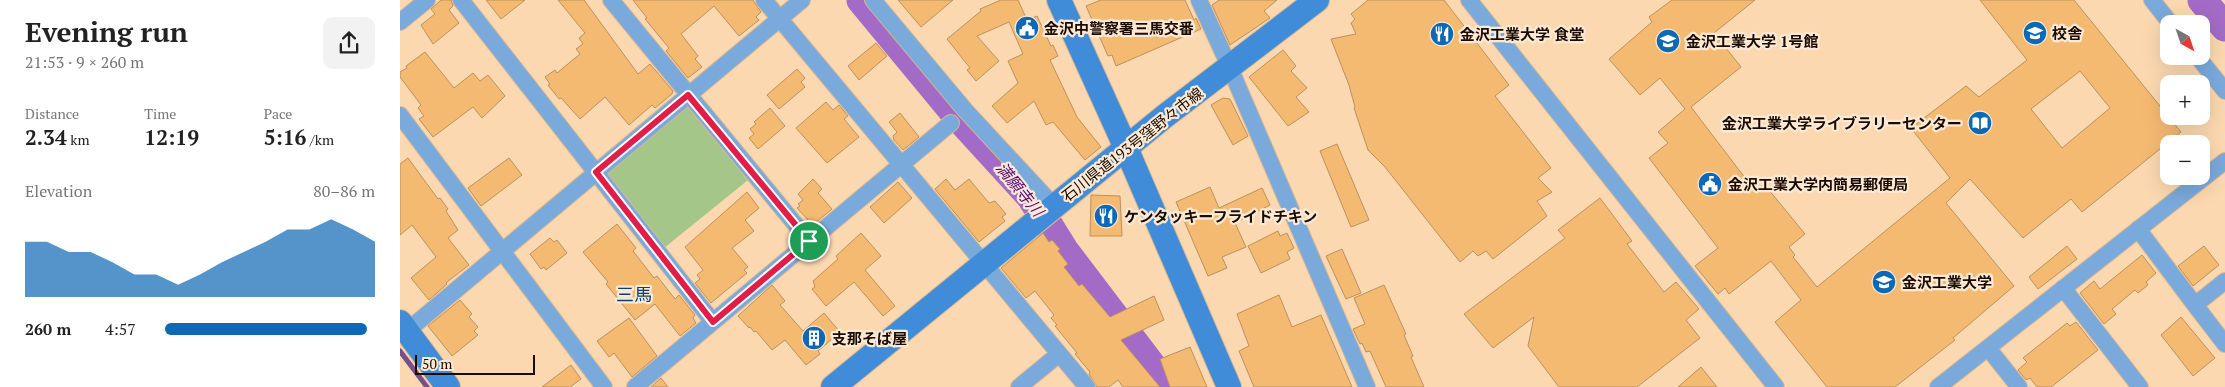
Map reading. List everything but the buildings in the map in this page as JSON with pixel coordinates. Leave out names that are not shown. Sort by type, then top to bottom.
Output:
[{"type":"main road","points":[[1059,0],[1126,148],[1229,387]]},
{"type":"main road","name":"石川県道193号窪野々市線","points":[[833,387],[1126,148],[1317,0]]},
{"type":"main road","points":[[403,326],[448,387]]},
{"type":"street","points":[[400,22],[426,0]]},
{"type":"street","points":[[461,0],[713,322]]},
{"type":"street","points":[[611,0],[809,241]]},
{"type":"street","points":[[764,0],[902,163],[983,264],[1087,387]]},
{"type":"street","points":[[403,326],[502,251],[802,0]]},
{"type":"street","points":[[873,0],[1047,212]]},
{"type":"street","points":[[1199,0],[1367,387]]},
{"type":"street","points":[[1469,0],[1776,387]]},
{"type":"street","points":[[2152,0],[2164,15]]},
{"type":"street","points":[[2204,65],[2225,91]]},
{"type":"street","points":[[400,115],[604,387]]},
{"type":"street","points":[[635,387],[951,123]]},
{"type":"street","points":[[1938,387],[2225,161]]},
{"type":"street","points":[[2138,229],[2225,344]]},
{"type":"street","points":[[2194,305],[2225,281]]},
{"type":"street","points":[[2063,288],[2140,387]]},
{"type":"street","points":[[1988,348],[2019,387]]},
{"type":"street","points":[[1019,387],[1059,354]]},
{"type":"green space","points":[[688,107],[748,180],[664,248],[600,172],[679,110]]},
{"type":"waterway","name":"満願寺川","points":[[861,0],[957,116],[1031,197],[1064,250],[1168,387]]},
{"type":"waterway","points":[[2202,0],[2225,27]]},
{"type":"waterway","points":[[400,351],[427,387]]},
{"type":"place","name":"金沢中警察署三馬交番","points":[[1027,28]]},
{"type":"place","name":"校舎","points":[[2035,33]]},
{"type":"place","name":"金沢工業大学 食堂","points":[[1442,34]]},
{"type":"place","name":"金沢工業大学 1号館","points":[[1668,41]]},
{"type":"place","name":"金沢工業大学ライブラリーセンター","points":[[1980,123]]},
{"type":"place","name":"金沢工業大学内簡易郵便局","points":[[1710,184]]},
{"type":"place","name":"ケンタッキーフライドチキン","points":[[1106,216]]},
{"type":"place","name":"金沢工業大学","points":[[1884,282]]},
{"type":"place","name":"支那そば屋","points":[[814,338]]},
{"type":"district","name":"三馬","points":[[634,294]]},
{"type":"route","points":[[688,95],[809,241],[713,322],[596,172],[688,95]]}]
